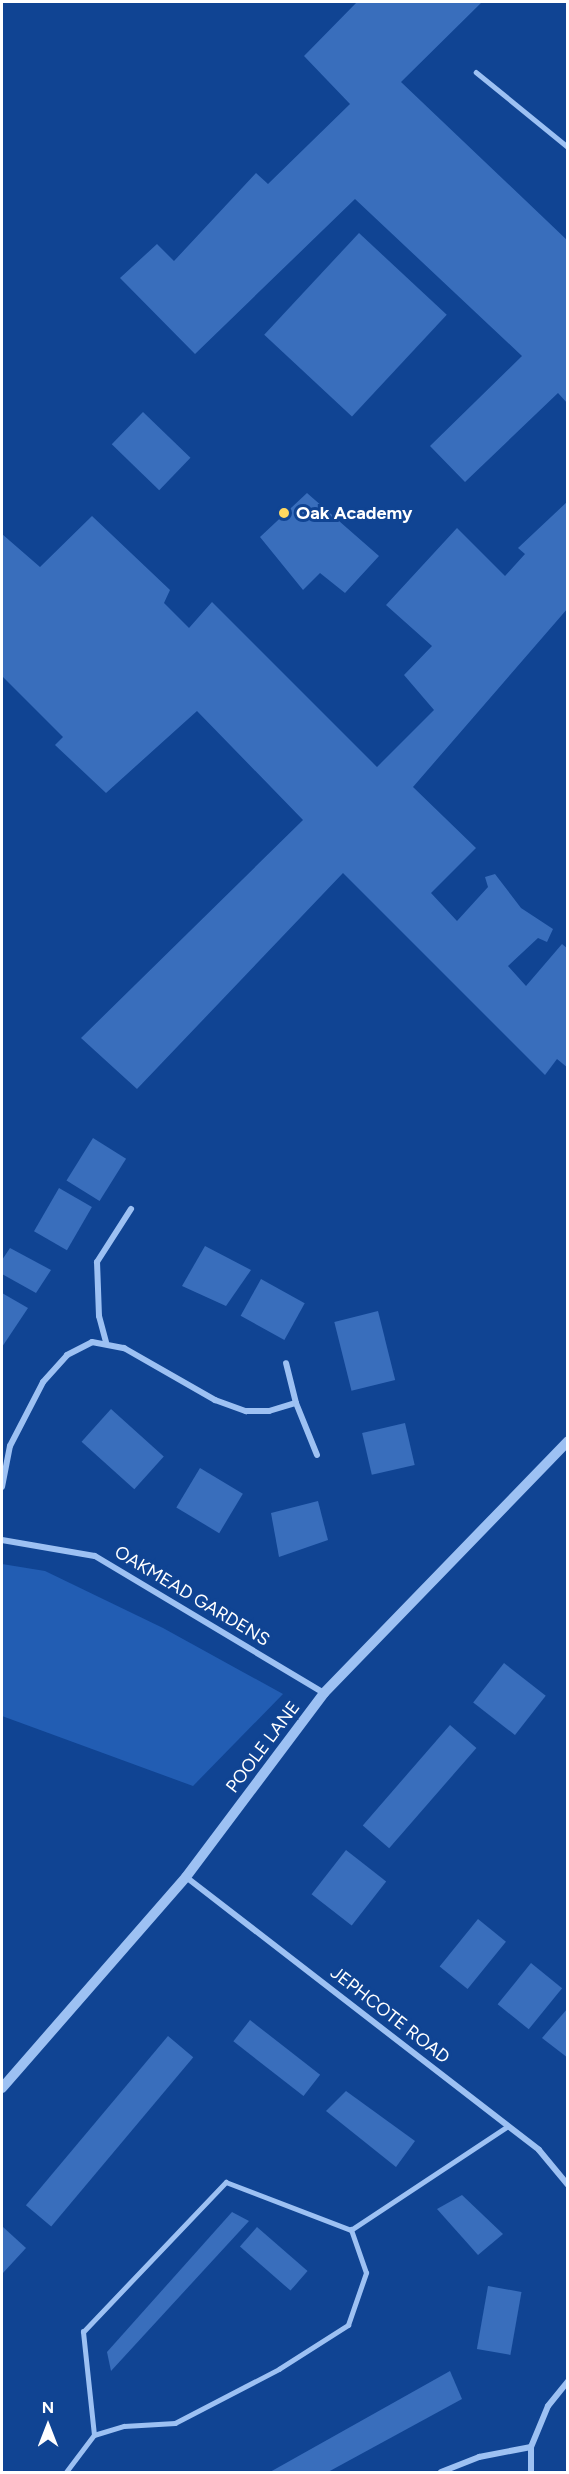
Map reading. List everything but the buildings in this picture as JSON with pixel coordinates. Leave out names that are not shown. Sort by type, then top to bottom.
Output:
[{"type":"street","points":[[106,1342],[99,1316],[98,1262],[131,1209]]},
{"type":"street","points":[[2,1487],[10,1446],[43,1382],[67,1354],[92,1342],[106,1342],[231,1407],[269,1411],[296,1403]]},
{"type":"street","points":[[286,1363],[296,1403],[317,1455]]},
{"type":"street","name":"POOLE LANE","points":[[2,2088],[186,1877],[324,1693],[567,1441]]},
{"type":"street","name":"OAKMEAD GARDENS","points":[[2,1540],[96,1556],[324,1693]]},
{"type":"street","name":"JEPHCOTE ROAD","points":[[186,1877],[539,2150],[567,2185]]},
{"type":"street","points":[[531,2472],[531,2447],[548,2406],[567,2380]]},
{"type":"street","points":[[441,2472],[479,2457],[531,2447]]},
{"type":"lane","points":[[476,72],[567,147]]},
{"type":"lane","points":[[351,2230],[508,2126]]},
{"type":"lane","points":[[66,2472],[94,2435],[124,2426],[175,2423],[279,2369],[348,2325],[366,2272],[351,2230],[226,2182],[82,2332],[94,2435]]},
{"type":"shaded area","points":[[2,1564],[45,1571],[163,1628],[283,1694],[193,1786],[2,1716]]},
{"type":"place","name":"Oak Academy","points":[[284,513]]}]
